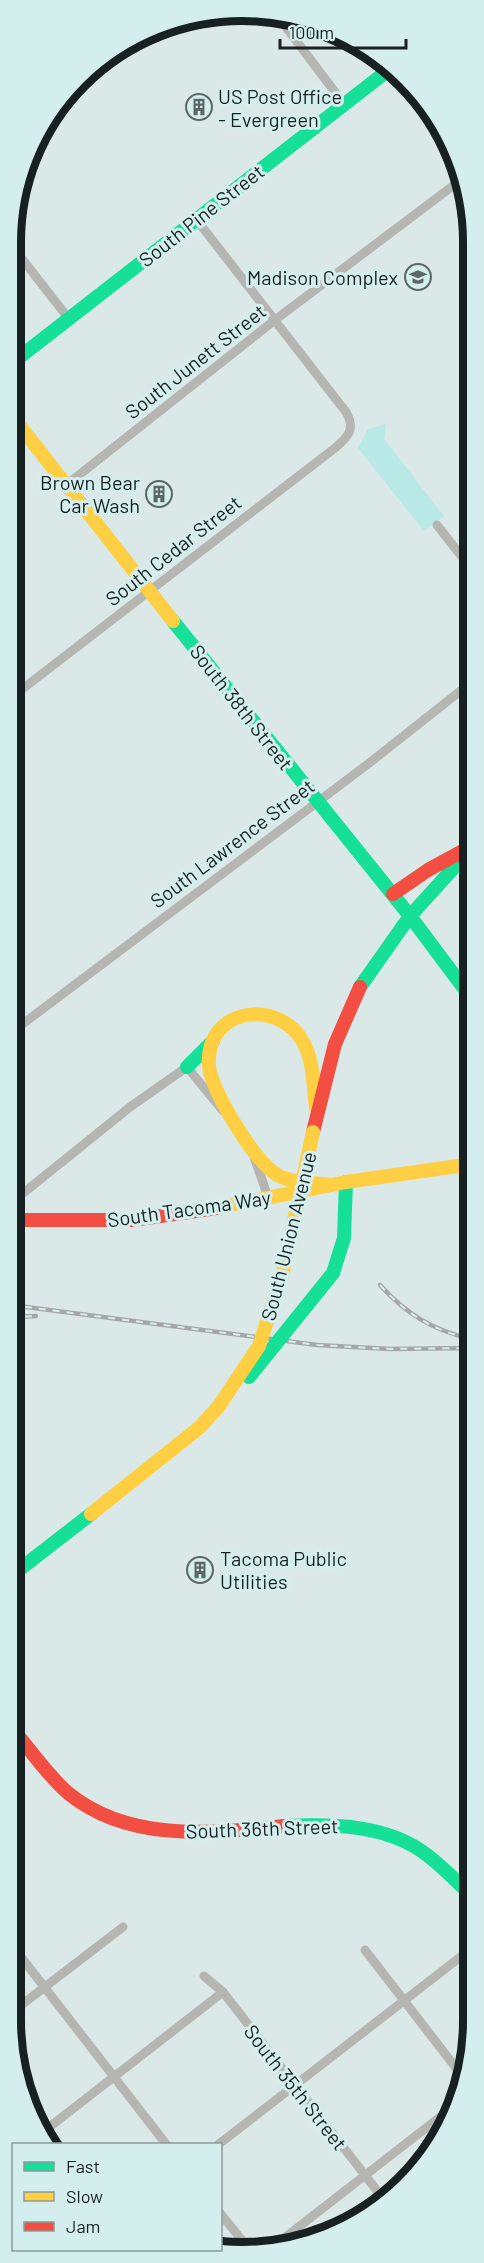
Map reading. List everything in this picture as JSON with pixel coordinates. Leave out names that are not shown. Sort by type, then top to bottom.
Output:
[{"type":"main road","name":"South Pine Street","points":[[21,356],[384,73]]},
{"type":"main road","name":"South 38th Street","points":[[21,428],[317,802],[393,894],[463,987]]},
{"type":"main road","points":[[393,894],[429,870],[463,852]]},
{"type":"main road","name":"South Union Avenue","points":[[21,1568],[172,1450],[219,1406],[260,1346],[272,1312],[313,1132],[346,1015],[376,960],[431,889],[463,856]]},
{"type":"main road","points":[[187,1067],[227,1024],[249,1014],[267,1014],[291,1026],[302,1040],[308,1056],[317,1116]]},
{"type":"main road","points":[[213,1041],[209,1061],[210,1072],[248,1143],[272,1171],[283,1178],[330,1185]]},
{"type":"main road","name":"South Tacoma Way","points":[[21,1220],[81,1222],[132,1220],[346,1182],[463,1165]]},
{"type":"main road","points":[[219,1406],[278,1344],[333,1273],[342,1254],[347,1232],[346,1182]]},
{"type":"main road","name":"South 36th Street","points":[[21,1740],[51,1778],[72,1797],[106,1816],[142,1829],[188,1832],[327,1822],[365,1827],[389,1833],[420,1849],[450,1871],[463,1886]]},
{"type":"street","points":[[284,25],[344,104]]},
{"type":"street","name":"South Junett Street","points":[[65,486],[275,320],[455,184]]},
{"type":"street","points":[[196,219],[275,320]]},
{"type":"street","points":[[21,258],[69,319]]},
{"type":"street","name":"South Cedar Street","points":[[21,690],[347,437],[352,427],[346,412],[275,320]]},
{"type":"street","points":[[437,525],[463,558]]},
{"type":"street","name":"South Lawrence Street","points":[[21,1025],[463,689]]},
{"type":"street","points":[[21,1195],[130,1107],[187,1067],[248,1143],[268,1197]]},
{"type":"street","points":[[21,2005],[123,1927]]},
{"type":"street","points":[[365,1950],[457,2070]]},
{"type":"street","points":[[222,2143],[463,1955]]},
{"type":"street","points":[[21,1957],[164,2143]]},
{"type":"street","name":"South 35th Street","points":[[204,1976],[223,1992],[379,2194]]},
{"type":"street","points":[[49,2128],[223,1992]]},
{"type":"street","points":[[284,2238],[441,2116]]},
{"type":"street","points":[[222,2215],[243,2242]]},
{"type":"shaded area","points":[[386,424],[384,439],[444,516],[424,531],[358,448],[368,429]]},
{"type":"railway","points":[[380,1285],[400,1305],[422,1320],[463,1337]]},
{"type":"railway","points":[[21,1306],[317,1345],[390,1349],[463,1348]]},
{"type":"railway","points":[[21,1317],[36,1316]]},
{"type":"traffic: fast","points":[[21,356],[384,73]]},
{"type":"traffic: fast","points":[[173,621],[410,916],[360,987]]},
{"type":"traffic: fast","points":[[463,858],[410,916],[463,987]]},
{"type":"traffic: fast","points":[[187,1067],[213,1041]]},
{"type":"traffic: fast","points":[[333,1273],[344,1238],[346,1182]]},
{"type":"traffic: fast","points":[[249,1377],[333,1273]]},
{"type":"traffic: fast","points":[[21,1568],[91,1514]]},
{"type":"traffic: fast","points":[[284,1826],[340,1826],[395,1837],[427,1855],[463,1888]]},
{"type":"traffic: slow","points":[[21,427],[173,621]]},
{"type":"traffic: slow","points":[[316,1107],[309,1056],[302,1040],[293,1029],[281,1021],[254,1014],[241,1016],[228,1022],[218,1032],[210,1048],[210,1072],[220,1096],[245,1140],[264,1164],[279,1176],[293,1181],[330,1185]]},
{"type":"traffic: slow","points":[[91,1514],[200,1427],[219,1406],[259,1346],[283,1272],[313,1132]]},
{"type":"traffic: slow","points":[[217,1208],[346,1182],[463,1165]]},
{"type":"traffic: jam","points":[[393,894],[428,870],[463,851]]},
{"type":"traffic: jam","points":[[313,1132],[335,1044],[360,987]]},
{"type":"traffic: jam","points":[[21,1220],[132,1220],[217,1208]]},
{"type":"traffic: jam","points":[[21,1740],[45,1770],[68,1793],[92,1809],[117,1820],[172,1831],[228,1831],[284,1826]]},
{"type":"place","name":"US Post Office - Evergreen","points":[[199,107]]},
{"type":"place","name":"Madison Complex","points":[[418,277]]},
{"type":"place","name":"Brown Bear Car Wash","points":[[159,494]]},
{"type":"place","name":"Tacoma Public Utilities","points":[[200,1570]]}]
